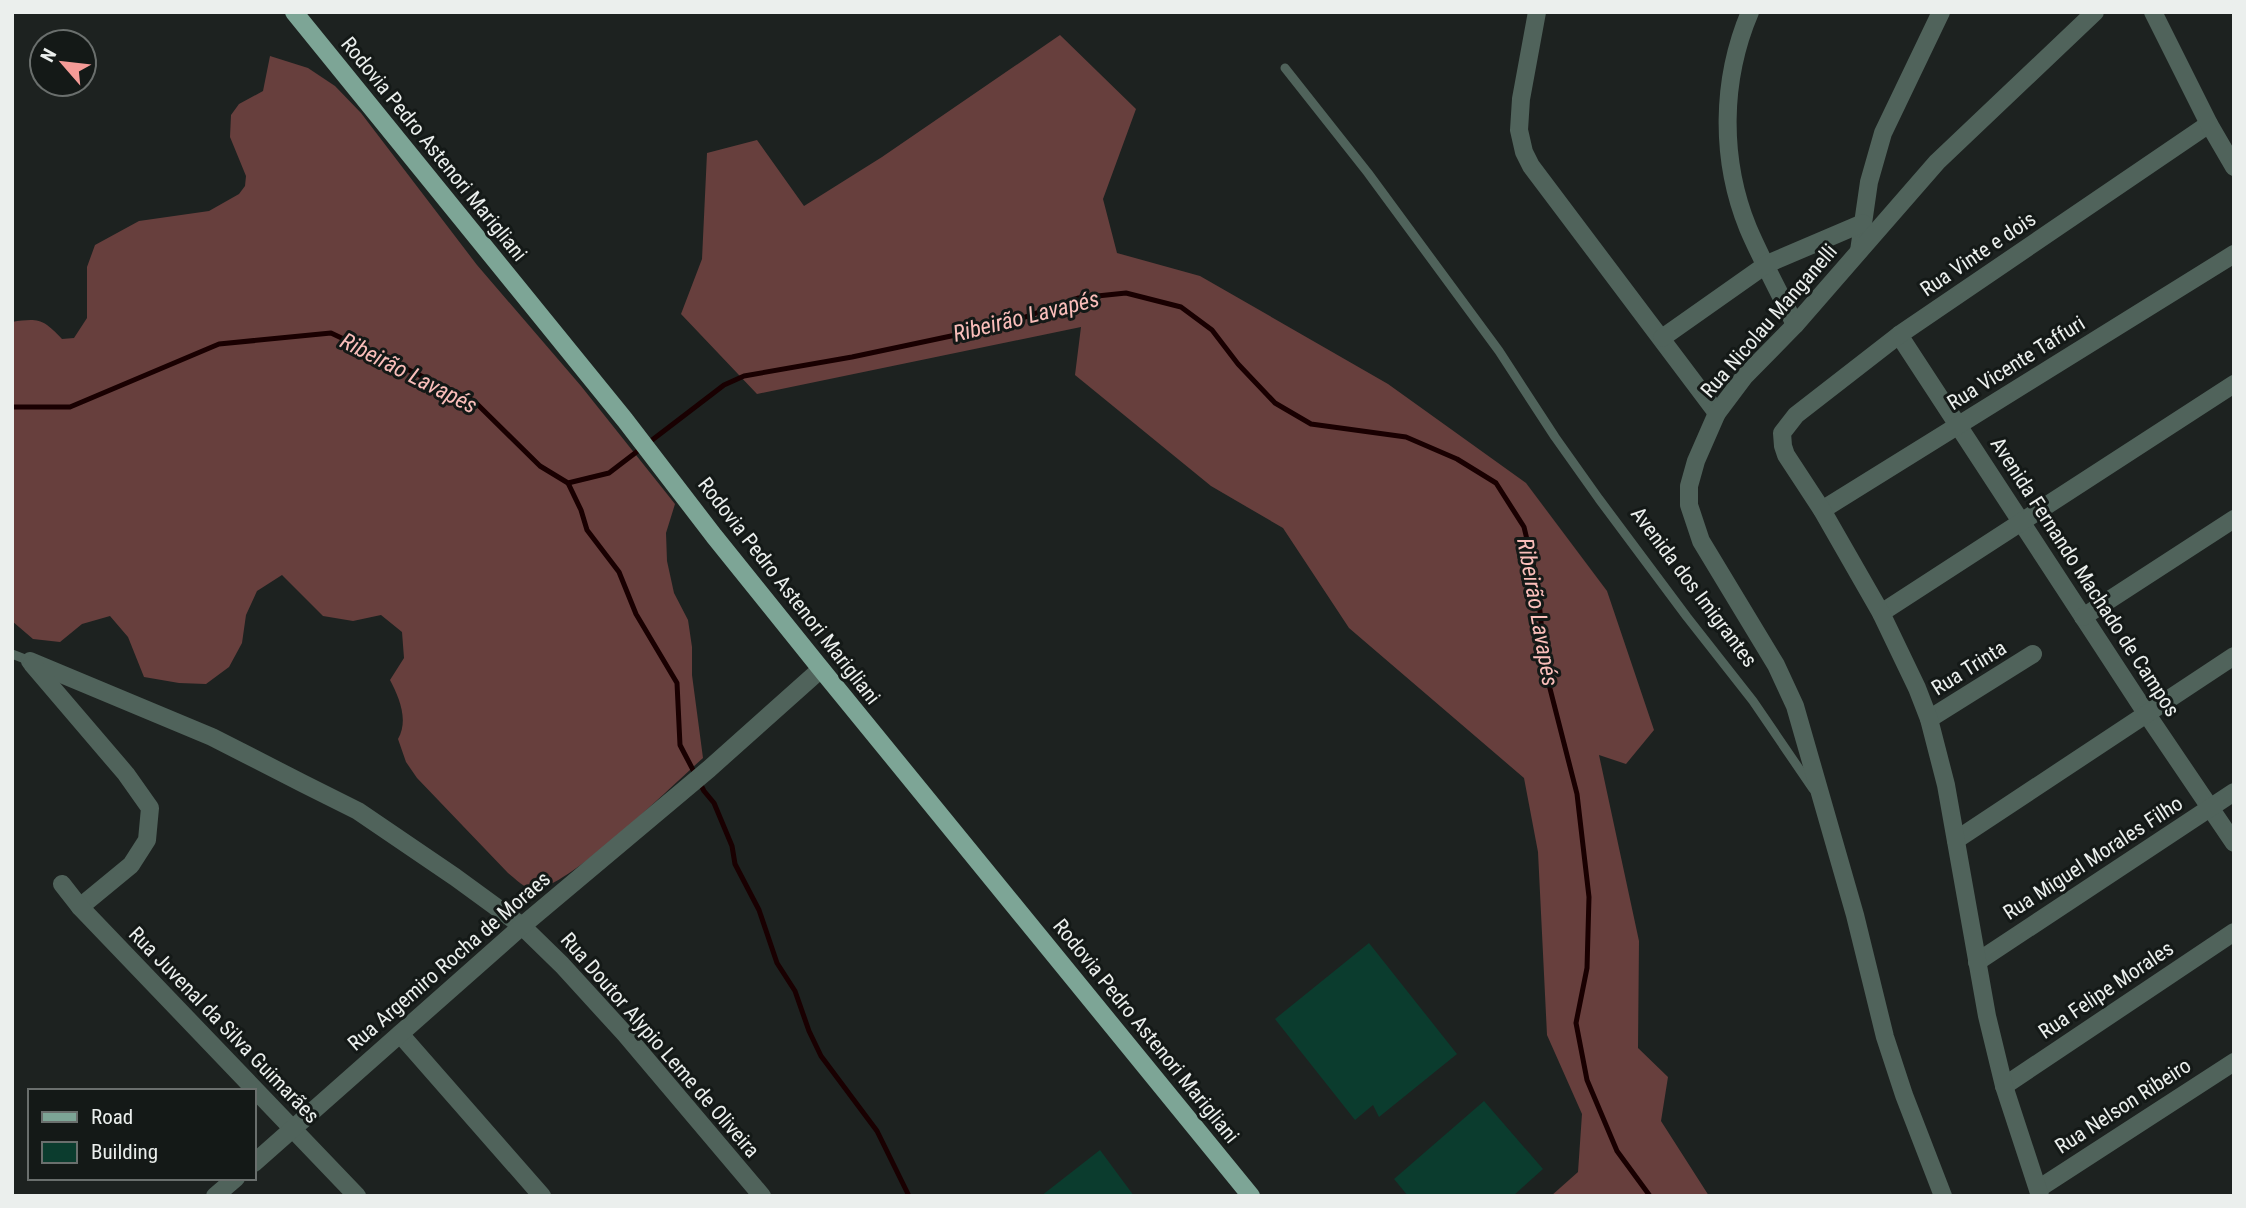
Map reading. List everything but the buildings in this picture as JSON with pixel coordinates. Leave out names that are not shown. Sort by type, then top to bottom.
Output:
[{"type":"main road","name":"Rodovia Pedro Astenori Marigliani","points":[[294,12],[625,419],[714,536],[821,669],[1251,1196]]},
{"type":"street","points":[[1537,12],[1521,99],[1519,130],[1524,152],[1531,166],[1717,413]]},
{"type":"street","points":[[1750,12],[1740,36],[1731,83],[1727,119],[1728,153],[1737,195],[1748,228],[1795,325]]},
{"type":"street","points":[[1859,251],[1869,182],[1883,133],[1941,12]]},
{"type":"street","name":"Rua Nicolau Manganelli","points":[[1824,805],[1809,750],[1776,665],[1713,562],[1694,523],[1689,505],[1689,486],[1696,461],[1717,413],[1744,377],[1795,325],[1937,162],[2095,12]]},
{"type":"street","points":[[2153,12],[2209,124],[2234,167]]},
{"type":"street","name":"Rua Vinte e dois","points":[[1822,510],[1786,456],[1783,446],[1782,433],[1796,415],[1899,335],[2209,124]]},
{"type":"street","points":[[1662,338],[1767,264],[1863,223]]},
{"type":"street","name":"Rua Vicente Taffuri","points":[[1822,510],[2234,254]]},
{"type":"street","name":"Avenida Fernando Machado de Campos","points":[[1899,335],[2234,843]]},
{"type":"street","points":[[1881,612],[2234,383]]},
{"type":"street","points":[[1822,510],[1881,612],[1929,719],[1947,785],[1977,962],[2004,1086],[2039,1192]]},
{"type":"street","points":[[2083,617],[2234,519]]},
{"type":"street","name":"Rua Trinta","points":[[1929,719],[2033,654]]},
{"type":"street","points":[[1956,839],[2234,656]]},
{"type":"street","points":[[30,662],[126,774],[150,808],[147,839],[131,865],[80,907]]},
{"type":"street","name":"Rua Doutor Alypio Leme de Oliveira","points":[[30,662],[212,737],[358,811],[455,877],[522,926],[562,965],[625,1034],[762,1196]]},
{"type":"street","name":"Rua Argemiro Rocha de Moraes","points":[[256,1161],[522,926],[709,769],[821,669]]},
{"type":"street","name":"Rua Miguel Morales Filho","points":[[1977,962],[2234,792]]},
{"type":"street","name":"Avenida dos Imigrantes","points":[[1824,805],[1885,1037],[1903,1094],[1943,1196]]},
{"type":"street","name":"Rua Juvenal da Silva Guimarães","points":[[62,884],[80,907],[253,1089]]},
{"type":"street","name":"Rua Felipe Morales","points":[[2004,1086],[2234,932]]},
{"type":"street","points":[[400,1034],[542,1196]]},
{"type":"street","name":"Rua Nelson Ribeiro","points":[[2039,1192],[2234,1062]]},
{"type":"street","name":"Rua Juvenal da Silva Guimarães","points":[[256,1092],[357,1196]]},
{"type":"street","points":[[215,1196],[234,1180]]},
{"type":"lane","name":"Avenida dos Imigrantes","points":[[1285,68],[1368,173],[1499,351],[1577,468],[1753,701],[1824,805]]},
{"type":"lane","points":[[12,654],[30,662]]},
{"type":"shaded area","points":[[1060,35],[1136,109],[1103,199],[1117,253],[1200,276],[1388,384],[1526,483],[1607,591],[1654,730],[1626,764],[1599,755],[1639,941],[1638,1048],[1668,1077],[1661,1121],[1709,1196],[1551,1196],[1578,1172],[1582,1114],[1547,1035],[1538,852],[1524,778],[1349,628],[1283,528],[1211,486],[1075,375],[1081,327],[757,394],[681,314],[702,259],[707,153],[757,140],[804,206],[882,157]]},
{"type":"shaded area","points":[[270,56],[308,68],[335,86],[361,113],[477,265],[581,386],[675,504],[666,533],[667,561],[674,593],[688,620],[703,758],[595,854],[571,872],[535,889],[520,883],[508,873],[417,778],[406,762],[398,739],[403,724],[402,709],[390,680],[404,658],[402,632],[381,615],[353,621],[323,616],[282,575],[257,591],[246,615],[242,643],[229,667],[206,684],[144,677],[128,637],[110,616],[82,624],[60,642],[33,639],[12,621],[12,322],[40,322],[50,327],[62,339],[74,338],[87,318],[87,267],[95,245],[139,221],[209,211],[239,194],[245,186],[246,176],[230,137],[231,115],[239,104],[263,91]]},
{"type":"waterway","name":"Ribeirão Lavapés","points":[[12,407],[70,407],[219,344],[331,333],[474,401],[540,466],[568,483],[609,473],[724,385],[744,376],[852,357],[1003,325],[1078,298],[1126,293],[1181,307],[1212,330],[1238,364],[1275,403],[1311,424],[1406,437],[1457,459],[1496,483],[1524,527],[1537,581],[1546,673],[1577,794],[1589,897],[1587,968],[1576,1023],[1587,1080],[1617,1151],[1650,1196]]},
{"type":"waterway","points":[[568,483],[587,530],[619,572],[636,614],[677,683],[680,745],[704,791],[714,803],[732,846],[735,864],[759,910],[777,963],[795,991],[809,1031],[821,1056],[877,1131],[909,1196]]}]
